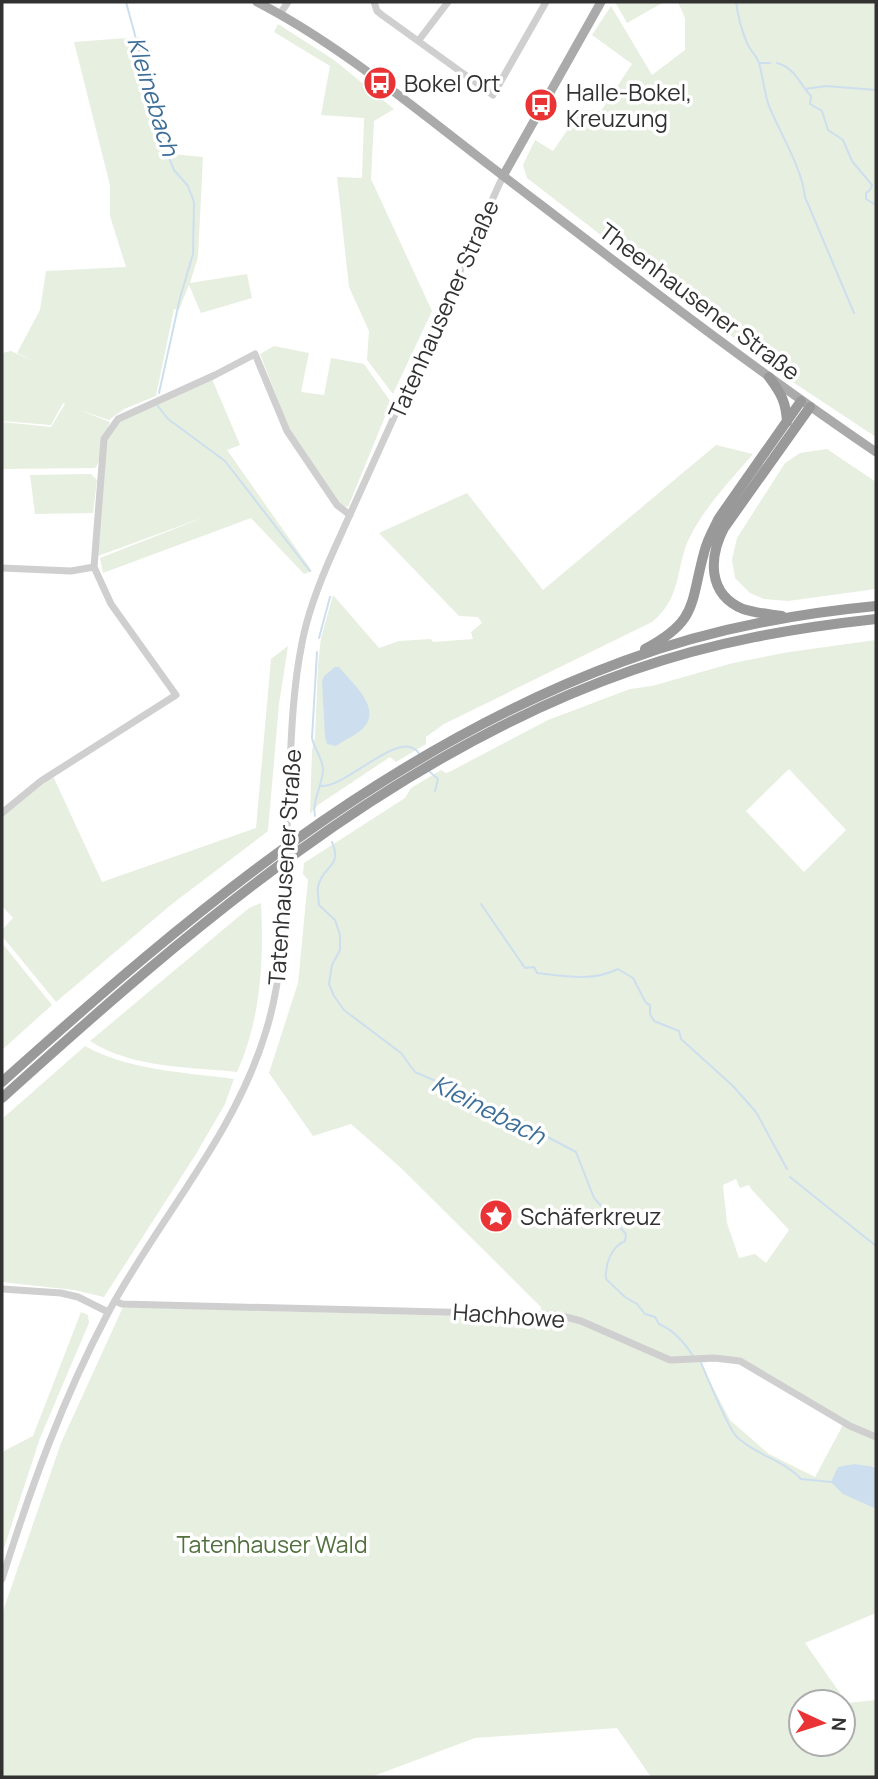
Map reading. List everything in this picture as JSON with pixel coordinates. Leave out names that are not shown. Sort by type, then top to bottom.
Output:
[{"type":"highway","points":[[769,377],[783,396],[787,406],[787,422]]},
{"type":"highway","points":[[626,660],[668,636],[680,625],[695,597],[708,538],[719,518],[787,422],[806,404]]},
{"type":"highway","points":[[789,617],[740,608],[729,600],[716,580],[712,559],[715,545],[724,528],[806,404]]},
{"type":"highway","points":[[2,1098],[126,989],[296,854],[406,780],[436,756],[542,694],[626,660],[746,626],[789,617],[876,606]]},
{"type":"highway","points":[[2,1082],[108,989],[230,889],[297,839],[400,770],[634,669],[763,634],[876,619]]},
{"type":"main road","name":"Theenhausener Straße","points":[[257,2],[280,14],[386,87],[627,272],[876,453]]},
{"type":"main road","points":[[503,176],[601,2]]},
{"type":"street","points":[[280,14],[288,2]]},
{"type":"street","points":[[374,2],[377,11],[382,15],[493,95],[546,2]]},
{"type":"street","points":[[419,40],[448,2]]},
{"type":"street","name":"Tatenhausener Straße","points":[[2,1578],[49,1439],[86,1354],[108,1312],[223,1130],[266,1033],[276,993],[282,945],[295,691],[302,642],[320,580],[503,176]]},
{"type":"street","points":[[2,813],[41,781],[176,695],[111,604],[94,567],[104,439],[118,419],[256,354],[287,430],[337,505],[350,515]]},
{"type":"street","points":[[2,568],[71,571],[94,567]]},
{"type":"street","points":[[2,1289],[61,1293],[78,1297],[108,1312]]},
{"type":"street","name":"Hachhowe","points":[[115,1301],[122,1304],[558,1315],[581,1321],[670,1360],[714,1358],[740,1361],[850,1426],[876,1437]]},
{"type":"green space","points":[[615,2],[664,2],[627,23]]},
{"type":"green space","points":[[678,2],[876,2],[876,437],[782,375],[527,178],[523,165],[535,140],[553,151],[581,110],[601,111],[632,64],[592,35],[611,6],[652,75],[685,50],[685,18]]},
{"type":"green space","points":[[278,24],[334,60],[394,109],[374,121],[371,179],[432,311],[393,394],[367,360],[369,331],[349,287],[337,177],[362,178],[364,118],[321,115],[330,66],[274,32]]},
{"type":"green space","points":[[140,37],[172,154],[203,157],[198,257],[190,283],[247,274],[252,298],[201,313],[189,285],[179,310],[174,309],[156,396],[124,409],[109,420],[79,410],[110,422],[95,468],[2,469],[2,422],[51,427],[65,404],[63,403],[51,425],[2,421],[2,353],[11,351],[35,362],[17,353],[40,310],[46,271],[126,267],[110,216],[110,185],[74,42]]},
{"type":"green space","points":[[274,346],[309,353],[301,392],[324,395],[331,358],[364,364],[391,402],[348,507],[341,506],[289,429],[260,354]]},
{"type":"green space","points":[[212,379],[240,445],[227,450],[312,571],[304,574],[251,518],[103,573],[100,558],[210,515],[98,556],[106,441],[118,421]]},
{"type":"green space","points":[[716,445],[753,454],[699,520],[687,543],[670,601],[652,622],[444,724],[426,737],[426,744],[396,762],[390,757],[318,805],[310,814],[318,665],[321,638],[333,595],[379,648],[399,641],[473,639],[471,632],[482,623],[478,617],[459,616],[379,533],[467,493],[543,590]]},
{"type":"green space","points":[[827,449],[876,482],[876,589],[788,601],[764,599],[750,593],[735,578],[732,560],[737,538],[785,463],[800,453]]},
{"type":"green space","points":[[91,474],[97,480],[93,513],[35,514],[30,475]]},
{"type":"green space","name":"Tatenhauser Wald","points":[[876,640],[876,1467],[872,1466],[863,1503],[876,1509],[876,1613],[805,1643],[836,1688],[787,1688],[787,1758],[857,1758],[857,1702],[876,1700],[876,1777],[651,1777],[617,1728],[475,1738],[371,1777],[5,1777],[2,1774],[2,1614],[61,1443],[123,1307],[541,1318],[541,1307],[400,1167],[351,1124],[313,1136],[269,1073],[298,983],[308,880],[303,874],[304,863],[405,798],[411,788],[441,770],[446,773],[451,771],[548,720],[630,689],[652,686],[733,663]],"holes":[[[789,769],[846,830],[804,872],[746,811]],[[736,1179],[740,1188],[749,1185],[789,1230],[766,1263],[755,1254],[739,1258],[727,1223],[723,1185]],[[718,1361],[740,1364],[843,1425],[815,1477],[769,1454],[730,1420],[700,1363]]]},
{"type":"green space","points":[[288,646],[279,704],[268,831],[172,904],[56,1002],[2,936],[2,930],[13,918],[2,906],[2,817],[53,776],[102,882],[256,828],[271,659]]},
{"type":"green space","points":[[261,903],[261,968],[256,1011],[237,1072],[142,1061],[124,1057],[90,1041],[249,908]]},
{"type":"green space","points":[[2,943],[52,1005],[2,1050]]},
{"type":"green space","points":[[85,1046],[139,1066],[234,1079],[225,1104],[196,1154],[104,1297],[74,1290],[2,1282],[2,1119]]},
{"type":"green space","points":[[81,1312],[88,1315],[89,1323],[40,1438],[2,1554],[2,1452],[33,1436]]},
{"type":"water","points":[[335,667],[339,667],[362,694],[369,710],[365,726],[336,746],[327,744],[325,737],[322,681]]},
{"type":"water","points":[[854,1464],[876,1467],[876,1509],[843,1494],[831,1482],[838,1467]]},
{"type":"waterway","name":"Kleinebach","points":[[126,2],[167,153],[174,170],[188,186],[194,202],[193,254],[180,298],[159,393]]},
{"type":"waterway","points":[[736,2],[748,46],[759,63],[770,63]]},
{"type":"waterway","points":[[759,63],[769,106],[795,163],[805,197],[854,313]]},
{"type":"waterway","points":[[777,63],[790,70],[805,89],[826,86],[876,90]]},
{"type":"waterway","points":[[805,89],[811,96],[810,104],[822,111],[828,130],[843,140],[852,161],[872,185],[866,193],[866,199],[876,205]]},
{"type":"waterway","name":"Kleinebach","points":[[157,405],[168,419],[225,461],[310,571]]},
{"type":"waterway","name":"Kleinebach","points":[[319,638],[330,597]]},
{"type":"waterway","name":"Kleinebach","points":[[315,816],[323,770],[312,738],[317,652]]},
{"type":"waterway","points":[[320,786],[345,778],[401,747],[412,748],[420,755]]},
{"type":"waterway","points":[[430,772],[438,779],[435,791]]},
{"type":"waterway","name":"Kleinebach","points":[[332,842],[335,857],[320,880],[318,892],[319,905],[335,920],[340,935],[340,950],[332,965],[329,984],[334,996],[344,1010],[401,1053],[415,1072],[466,1094],[576,1152],[594,1198],[626,1234],[625,1241],[616,1247],[610,1257],[606,1279],[645,1314],[655,1317],[659,1324],[674,1333],[693,1356]]},
{"type":"waterway","points":[[481,904],[525,968],[534,967],[537,973],[578,977],[598,976],[618,969],[633,978],[646,1003],[650,1005],[650,1014],[654,1021],[679,1031],[681,1039],[733,1086],[756,1112],[787,1169]]},
{"type":"waterway","points":[[790,1177],[876,1246]]},
{"type":"waterway","name":"Kleinebach","points":[[701,1363],[737,1437],[801,1479],[831,1482]]},
{"type":"place","name":"Bokel Ort","points":[[380,83]]},
{"type":"place","name":"Halle-Bokel, Kreuzung","points":[[541,105]]},
{"type":"place","name":"Schäferkreuz","points":[[496,1216]]}]
